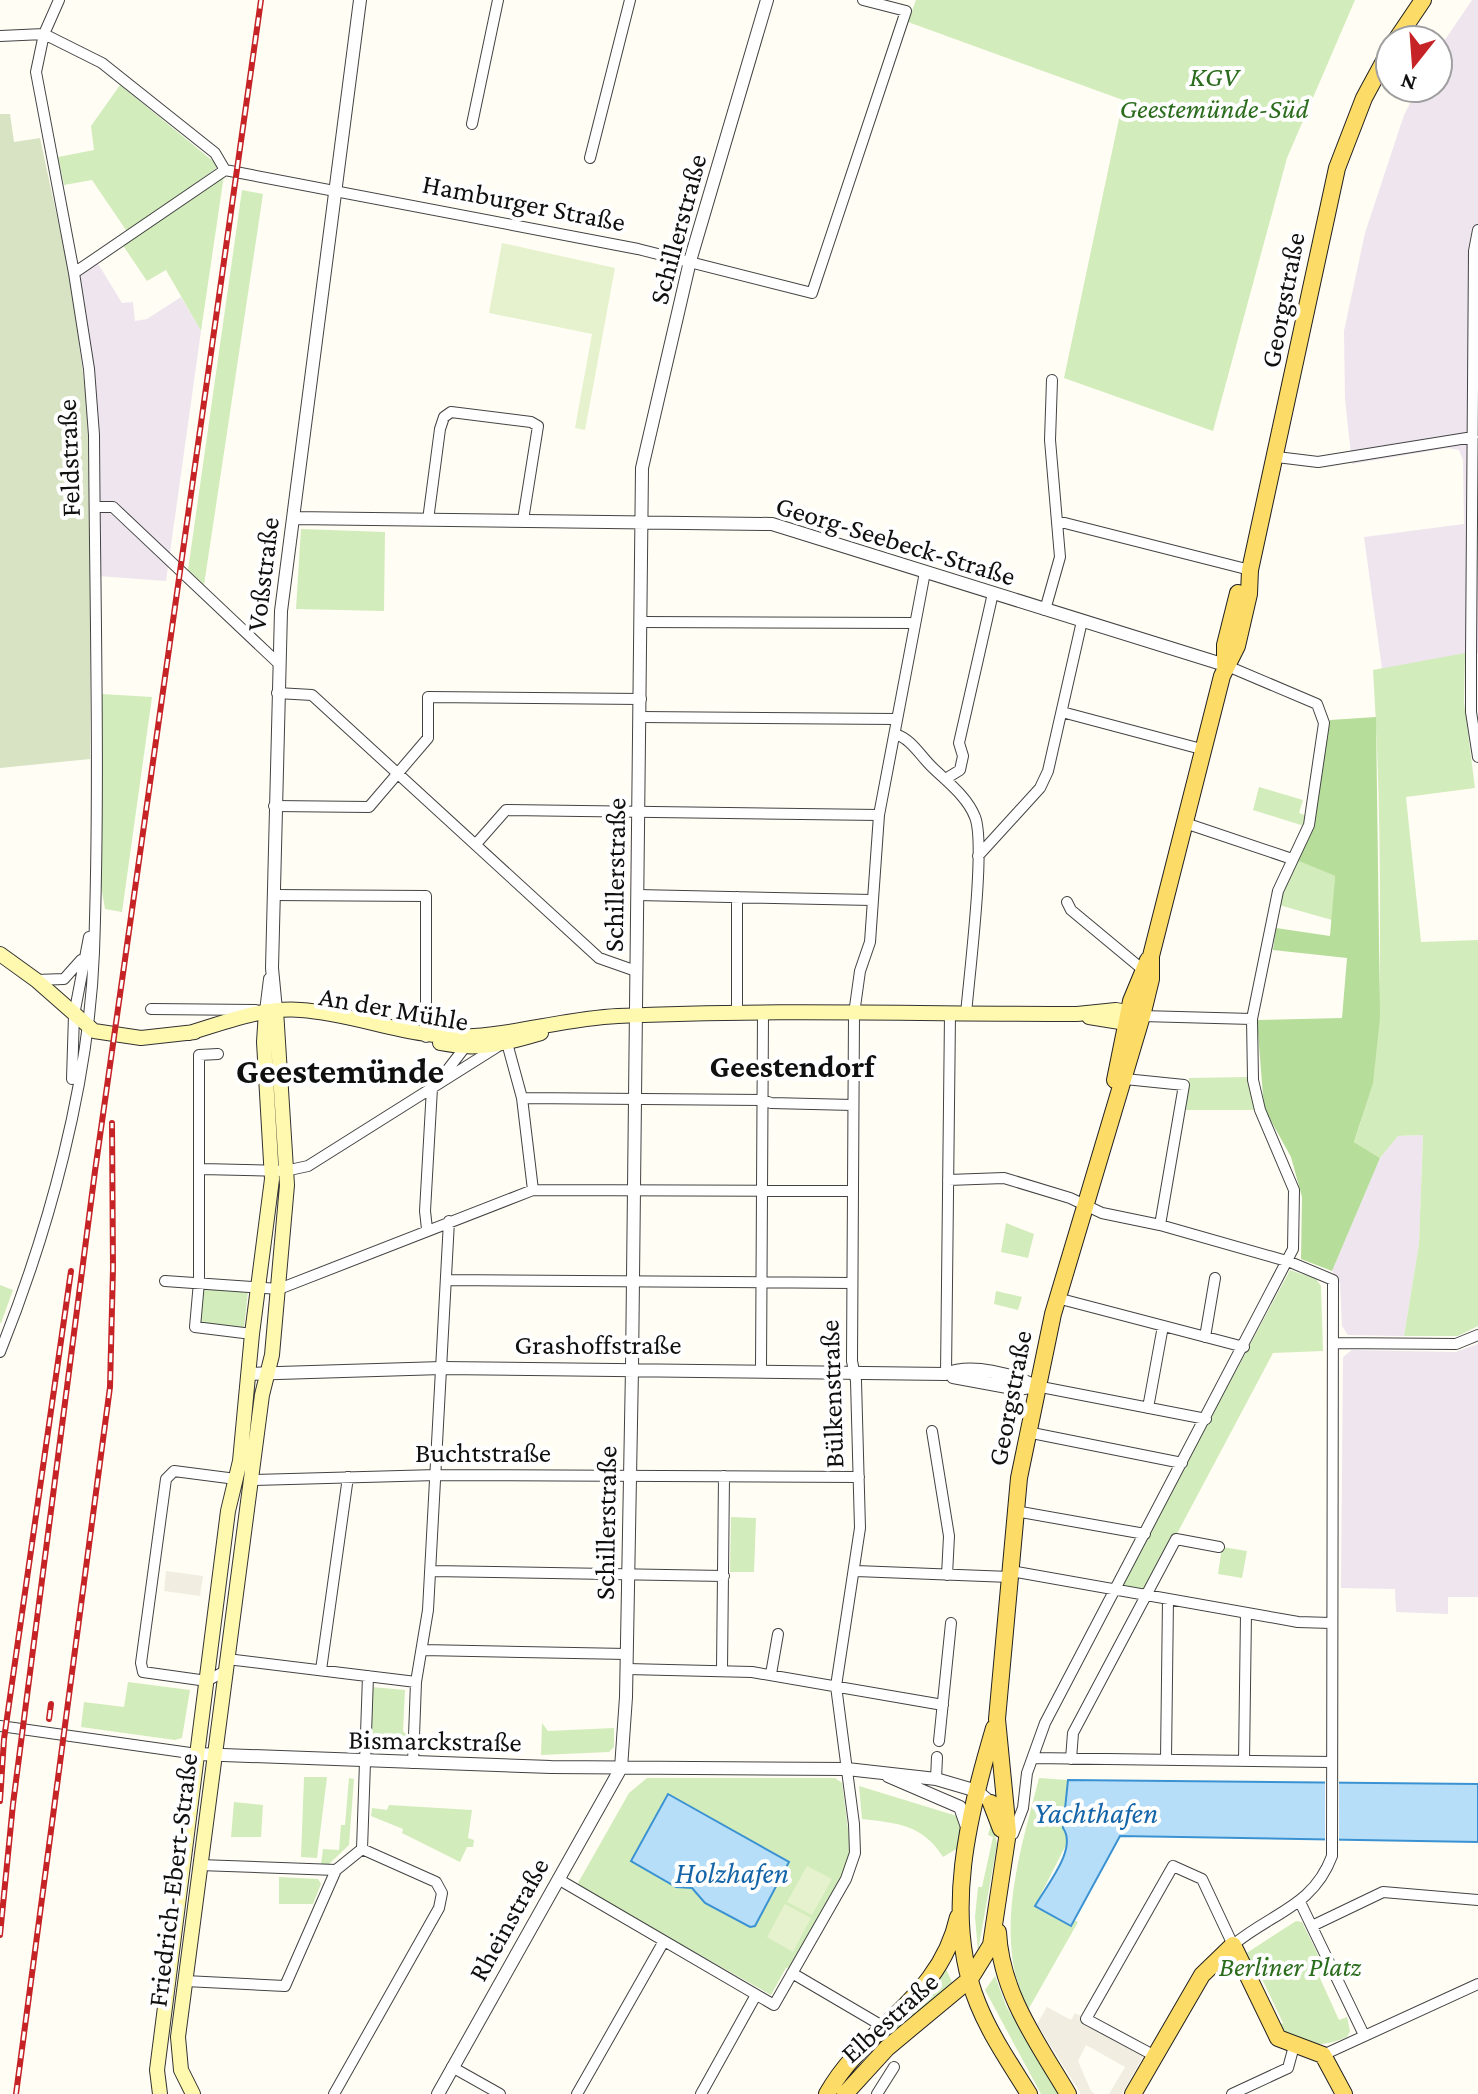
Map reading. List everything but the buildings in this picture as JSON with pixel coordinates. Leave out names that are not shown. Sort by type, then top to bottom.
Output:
[{"type":"main road","points":[[1407,24],[1423,0]]},
{"type":"main road","name":"Georgstraße","points":[[987,1800],[1015,1511],[1036,1386],[1057,1298],[1115,1096],[1132,1016],[1151,979],[1146,962],[1205,750],[1225,665],[1226,639],[1239,591],[1250,570],[1277,457],[1337,168],[1374,80]]},
{"type":"main road","points":[[0,954],[36,980],[80,1020]]},
{"type":"main road","points":[[271,1016],[279,1171]]},
{"type":"main road","name":"An der Mühle","points":[[80,1020],[94,1031],[118,1037],[153,1038],[271,1016],[335,1020],[502,1045],[554,1029],[635,1016]]},
{"type":"main road","name":"An der Mühle","points":[[469,1042],[546,1024],[635,1016],[1132,1016]]},
{"type":"main road","name":"Georgstraße","points":[[1115,1096],[1125,1079],[1132,1016]]},
{"type":"main road","name":"Friedrich-Ebert-Straße","points":[[193,2094],[179,2058],[185,1981],[226,1665],[244,1479],[252,1334],[279,1171]]},
{"type":"main road","name":"Friedrich-Ebert-Straße","points":[[160,2094],[157,2070],[228,1511],[244,1479],[269,1374],[279,1289],[279,1171]]},
{"type":"main road","name":"Georgstraße","points":[[987,1800],[997,1719]]},
{"type":"main road","points":[[970,1979],[986,1956],[997,1918],[1006,1854],[1000,1818],[987,1800],[968,1831],[962,1900],[970,1979],[989,2027],[1029,2094]]},
{"type":"main road","name":"Elbestraße","points":[[827,2094],[846,2066],[917,1997],[936,1971],[955,1931],[962,1900]]},
{"type":"main road","points":[[997,1918],[1001,1957],[1009,1989],[1068,2094]]},
{"type":"main road","points":[[1133,2094],[1202,1975],[1233,1945],[1273,2031],[1283,2042],[1323,2055],[1344,2094]]},
{"type":"main road","name":"Elbestraße","points":[[845,2094],[887,2048],[970,1979]]},
{"type":"street","name":"Feldstraße","points":[[59,0],[44,34],[36,72],[37,91],[74,273],[89,369],[95,507],[94,953],[80,1020]]},
{"type":"street","name":"Voßstraße","points":[[271,1016],[277,662],[360,0]]},
{"type":"street","points":[[472,124],[498,0]]},
{"type":"street","points":[[590,158],[630,0]]},
{"type":"street","name":"Schillerstraße","points":[[621,1768],[627,1669],[632,1368],[642,468],[690,261],[767,0]]},
{"type":"street","name":"Hamburger Straße","points":[[222,172],[335,188],[690,261],[812,293],[906,11],[863,0]]},
{"type":"street","points":[[0,36],[44,34],[112,71],[215,153],[222,172],[74,273]]},
{"type":"street","points":[[1478,230],[1474,251],[1471,712],[1478,757]]},
{"type":"street","points":[[1045,610],[1060,557],[1050,440],[1052,380]]},
{"type":"street","points":[[428,520],[440,429],[444,417],[451,412],[531,422],[538,426],[523,520]]},
{"type":"street","points":[[1277,457],[1318,462],[1473,437]]},
{"type":"street","points":[[95,507],[113,507],[277,662]]},
{"type":"street","name":"Georg-Seebeck-Straße","points":[[293,518],[772,524],[1225,665],[1322,709],[1324,723],[1309,825],[1292,859]]},
{"type":"street","points":[[1057,521],[1250,570]]},
{"type":"street","name":"Bülkenstraße","points":[[756,1995],[774,2005],[852,1866],[854,1824],[836,1686],[856,1571],[860,1528],[852,1283],[854,1014],[860,971],[870,942],[879,815],[925,572]]},
{"type":"street","points":[[947,778],[960,770],[963,756],[959,743],[993,593]]},
{"type":"street","points":[[978,856],[1040,788],[1054,750],[1082,621]]},
{"type":"street","points":[[642,622],[915,623]]},
{"type":"street","points":[[277,693],[312,695],[599,958],[636,971]]},
{"type":"street","points":[[274,806],[369,807],[428,738],[428,697],[641,699]]},
{"type":"street","points":[[1062,712],[1205,750]]},
{"type":"street","points":[[640,717],[896,719]]},
{"type":"street","points":[[895,734],[903,736],[933,769],[947,778],[976,817],[978,856],[958,1014],[948,1180],[946,1374]]},
{"type":"street","points":[[476,844],[506,810],[879,815]]},
{"type":"street","points":[[1006,1854],[1027,1773],[1045,1723],[1290,1262],[1295,1235],[1294,1190],[1260,1110],[1253,1080],[1252,1019],[1274,904],[1292,859],[1185,823]]},
{"type":"street","points":[[273,895],[426,896],[426,1036]]},
{"type":"street","points":[[637,895],[872,900]]},
{"type":"street","points":[[737,897],[737,1014]]},
{"type":"street","points":[[1067,902],[1071,910],[1146,962]]},
{"type":"street","name":"Feldstraße","points":[[80,1020],[84,955],[93,923]]},
{"type":"street","points":[[36,980],[64,979],[84,955]]},
{"type":"street","name":"An der Mühle","points":[[151,1009],[271,1016]]},
{"type":"street","points":[[761,1369],[763,1014]]},
{"type":"street","points":[[1132,1016],[1252,1019]]},
{"type":"street","points":[[0,1352],[3,1335],[31,1277],[73,1105],[80,1020]]},
{"type":"street","points":[[427,1229],[425,1211],[434,1086],[469,1042]]},
{"type":"street","points":[[201,1169],[279,1171],[308,1166],[502,1045],[522,1098],[533,1190]]},
{"type":"street","points":[[218,1054],[199,1055],[201,1169],[195,1327],[252,1334]]},
{"type":"street","points":[[1125,1079],[1184,1085],[1160,1225]]},
{"type":"street","points":[[522,1098],[763,1100],[771,1103],[853,1105]]},
{"type":"street","points":[[948,1180],[1004,1178],[1102,1213],[1160,1225],[1290,1262],[1333,1280],[1333,1841],[1326,1872],[1300,1902],[1233,1945],[1202,1879],[1173,1866],[1086,2019],[1155,2056]]},
{"type":"street","points":[[165,1281],[279,1289],[533,1190],[853,1191]]},
{"type":"street","points":[[413,1763],[416,1682],[431,1571],[449,1221]]},
{"type":"street","points":[[1205,1337],[1215,1278]]},
{"type":"street","points":[[446,1280],[852,1283]]},
{"type":"street","points":[[1057,1298],[1244,1347]]},
{"type":"street","points":[[1148,1408],[1163,1326]]},
{"type":"street","points":[[1334,1343],[1456,1344],[1478,1335]]},
{"type":"street","name":"Grashoffstraße","points":[[249,1374],[442,1368],[761,1369],[946,1374],[1018,1389],[1036,1386]]},
{"type":"street","points":[[1036,1386],[1206,1419]]},
{"type":"street","points":[[932,1431],[949,1536],[947,1575]]},
{"type":"street","points":[[1027,1432],[1182,1463]]},
{"type":"street","points":[[244,1479],[174,1471],[166,1479],[141,1670],[207,1681],[226,1665],[321,1670],[416,1682]]},
{"type":"street","name":"Buchtstraße","points":[[244,1479],[437,1475],[859,1477]]},
{"type":"street","points":[[722,1670],[724,1476]]},
{"type":"street","points":[[321,1670],[348,1477]]},
{"type":"street","points":[[1015,1511],[1145,1534]]},
{"type":"street","points":[[1071,1759],[1073,1733],[1176,1539],[1219,1547]]},
{"type":"street","points":[[431,1571],[724,1576]]},
{"type":"street","points":[[856,1571],[1010,1574],[1298,1622],[1331,1623]]},
{"type":"street","points":[[1166,1759],[1168,1599]]},
{"type":"street","points":[[1244,1761],[1246,1613]]},
{"type":"street","points":[[939,1741],[951,1623]]},
{"type":"street","points":[[771,1674],[778,1634]]},
{"type":"street","points":[[422,1650],[627,1654]]},
{"type":"street","points":[[627,1669],[771,1674],[943,1705]]},
{"type":"street","points":[[185,1981],[285,1986],[336,1870],[362,1849],[368,1676]]},
{"type":"street","name":"Bismarckstraße","points":[[0,1726],[214,1756],[621,1768],[847,1769],[936,1779],[987,1800]]},
{"type":"street","points":[[936,1779],[937,1757]]},
{"type":"street","points":[[1033,1758],[1332,1762]]},
{"type":"street","name":"Rheinstraße","points":[[438,2094],[621,1768]]},
{"type":"street","name":"Bismarckstraße","points":[[872,1771],[987,1800]]},
{"type":"street","name":"Bismarckstraße","points":[[888,1776],[960,1807],[968,1831]]},
{"type":"street","points":[[987,1800],[1020,1802],[1024,1794]]},
{"type":"street","points":[[334,2094],[439,1908],[442,1893],[436,1882],[362,1849]]},
{"type":"street","points":[[199,1865],[336,1870]]},
{"type":"street","points":[[558,1879],[756,1995],[701,2094]]},
{"type":"street","points":[[1312,1926],[1383,1892],[1478,1900]]},
{"type":"street","points":[[1300,1902],[1364,2035]]},
{"type":"street","points":[[577,2094],[664,1941]]},
{"type":"street","points":[[792,1973],[884,2027]]},
{"type":"street","points":[[1323,2055],[1478,1984]]},
{"type":"street","points":[[1232,2094],[1288,2068],[1294,2046]]},
{"type":"street","points":[[452,2067],[500,2094]]},
{"type":"street","points":[[877,2094],[894,2067]]},
{"type":"shaded area","points":[[1472,0],[1478,0],[1478,654],[1382,669],[1364,537],[1464,524],[1463,460],[1459,450],[1448,448],[1352,464],[1345,399],[1344,331],[1365,233],[1404,115],[1410,104],[1454,104],[1454,26]]},
{"type":"shaded area","points":[[97,262],[122,303],[133,302],[135,321],[147,319],[181,297],[201,331],[166,581],[98,576],[94,368],[80,275]]},
{"type":"shaded area","points":[[1423,1135],[1419,1244],[1404,1336],[1348,1335],[1342,1326],[1340,1283],[1332,1271],[1380,1158],[1398,1136]]},
{"type":"shaded area","points":[[1478,1344],[1478,1597],[1448,1597],[1448,1614],[1396,1612],[1395,1589],[1341,1588],[1343,1357],[1352,1350],[1456,1352]]},
{"type":"shaded area","points":[[166,1571],[203,1576],[200,1596],[164,1591]]},
{"type":"shaded area","points":[[1047,2007],[1071,2020],[1075,2013],[1146,2051],[1122,2094],[1109,2094],[1125,2067],[1086,2045],[1078,2061],[1095,2094],[1081,2094],[1037,2024]]},
{"type":"green space","name":"KGV Geestemünde-Süd","points":[[916,0],[1355,0],[1287,158],[1213,431],[1064,378],[1123,100],[908,22]]},
{"type":"green space","points":[[120,85],[219,166],[128,233],[92,180],[64,185],[58,157],[94,150],[91,126]]},
{"type":"green space","points":[[0,114],[10,114],[14,142],[40,138],[70,277],[91,433],[90,759],[0,768]]},
{"type":"green space","points":[[224,175],[201,331],[166,270],[147,281],[122,244]]},
{"type":"green space","points":[[242,190],[263,194],[204,585],[188,570]]},
{"type":"green space","points":[[502,243],[615,268],[585,430],[575,428],[592,334],[489,313]]},
{"type":"green space","points":[[301,529],[385,532],[384,611],[296,609]]},
{"type":"green space","points":[[1465,653],[1464,702],[1475,788],[1406,797],[1421,942],[1478,940],[1478,1326],[1458,1336],[1404,1336],[1419,1244],[1423,1135],[1398,1136],[1380,1158],[1354,1142],[1370,1085],[1378,1026],[1379,818],[1373,670]]},
{"type":"green space","points":[[102,694],[152,697],[122,912],[105,909],[100,880]]},
{"type":"green space","points":[[1376,717],[1380,1018],[1373,1083],[1354,1142],[1380,1158],[1332,1271],[1301,1259],[1302,1197],[1291,1157],[1264,1108],[1257,1020],[1342,1018],[1347,958],[1273,950],[1276,928],[1330,936],[1335,876],[1296,860],[1319,791],[1330,720]]},
{"type":"green space","points":[[1259,787],[1303,800],[1299,813],[1307,816],[1304,826],[1253,810]]},
{"type":"green space","points":[[1296,860],[1335,876],[1332,920],[1279,905]]},
{"type":"green space","points":[[1247,1077],[1255,1110],[1186,1110],[1189,1078]]},
{"type":"green space","points":[[1006,1223],[1034,1234],[1028,1258],[1001,1252]]},
{"type":"green space","points":[[1290,1270],[1316,1279],[1321,1286],[1323,1351],[1273,1353],[1146,1592],[1119,1588]]},
{"type":"green space","points":[[0,1285],[13,1290],[1,1323],[0,1323]]},
{"type":"green space","points":[[203,1289],[248,1291],[244,1328],[199,1323]]},
{"type":"green space","points":[[996,1291],[1022,1297],[1018,1310],[994,1304]]},
{"type":"green space","points":[[731,1517],[756,1518],[754,1572],[730,1572]]},
{"type":"green space","points":[[1222,1547],[1247,1551],[1242,1578],[1218,1574]]},
{"type":"green space","points":[[128,1682],[190,1690],[182,1738],[175,1740],[81,1727],[84,1702],[124,1707]]},
{"type":"green space","points":[[372,1687],[405,1690],[403,1731],[409,1738],[408,1753],[371,1752]]},
{"type":"green space","points":[[542,1723],[548,1731],[614,1728],[614,1747],[609,1752],[541,1755]]},
{"type":"green space","points":[[304,1777],[327,1777],[317,1858],[301,1857]]},
{"type":"green space","points":[[349,1778],[354,1779],[349,1845],[329,1864],[321,1864],[323,1849],[339,1850],[341,1825],[345,1825]]},
{"type":"green space","points":[[647,1778],[835,1778],[842,1783],[851,1852],[841,1881],[794,1966],[786,1968],[771,1995],[581,1888],[578,1883],[629,1793]]},
{"type":"green space","points":[[1039,1778],[1068,1780],[1063,1828],[1068,1841],[1035,1906],[1071,1926],[1074,1920],[1078,1922],[1028,2010],[1017,1982],[1011,1924],[1018,1865]]},
{"type":"green space","points":[[859,1786],[957,1816],[961,1827],[958,1848],[943,1857],[918,1832],[898,1824],[862,1819]]},
{"type":"green space","points":[[234,1802],[263,1805],[261,1837],[231,1837]]},
{"type":"green space","points":[[389,1805],[472,1810],[468,1838],[474,1840],[473,1847],[467,1847],[460,1862],[402,1833],[403,1829],[371,1816],[372,1808],[387,1810]]},
{"type":"green space","points":[[992,1820],[997,1844],[978,1951],[975,1917],[978,1887],[982,1887],[993,1837],[988,1835]]},
{"type":"green space","points":[[807,1866],[832,1879],[812,1915],[787,1902]]},
{"type":"green space","points":[[279,1877],[318,1879],[321,1884],[313,1904],[279,1904]]},
{"type":"green space","points":[[785,1904],[811,1918],[793,1952],[767,1937]]},
{"type":"green space","name":"Berliner Platz","points":[[1296,1921],[1302,1922],[1327,1973],[1319,1976],[1339,2020],[1347,2017],[1350,2031],[1347,2037],[1338,2041],[1319,2044],[1301,2042],[1276,2027],[1283,2023],[1255,1964],[1247,1967],[1242,1956]]},
{"type":"green space","points":[[945,1967],[953,1984],[885,2042],[881,2038],[922,2000]]},
{"type":"green space","points":[[995,1976],[1006,2006],[1058,2094],[1041,2094],[985,1990]]},
{"type":"water","name":"Yachthafen","points":[[1068,1780],[1478,1784],[1478,1842],[1120,1836],[1071,1926],[1035,1906],[1064,1857],[1067,1837],[1063,1828]]},
{"type":"water","name":"Holzhafen","points":[[668,1794],[789,1862],[755,1926],[750,1927],[705,1903],[692,1888],[676,1887],[631,1861]]},
{"type":"pier","points":[[1325,1781],[1339,1781],[1339,1841],[1325,1841]]},
{"type":"railway","points":[[0,1935],[13,1804],[95,1171],[261,0]]},
{"type":"railway","points":[[16,2094],[110,1387],[112,1123]]},
{"type":"railway","points":[[0,1801],[4,1739],[71,1271]]},
{"type":"railway","points":[[49,1719],[51,1704]]},
{"type":"district","name":"Geestendorf","points":[[792,1066]]},
{"type":"district","name":"Geestemünde","points":[[340,1070]]}]
